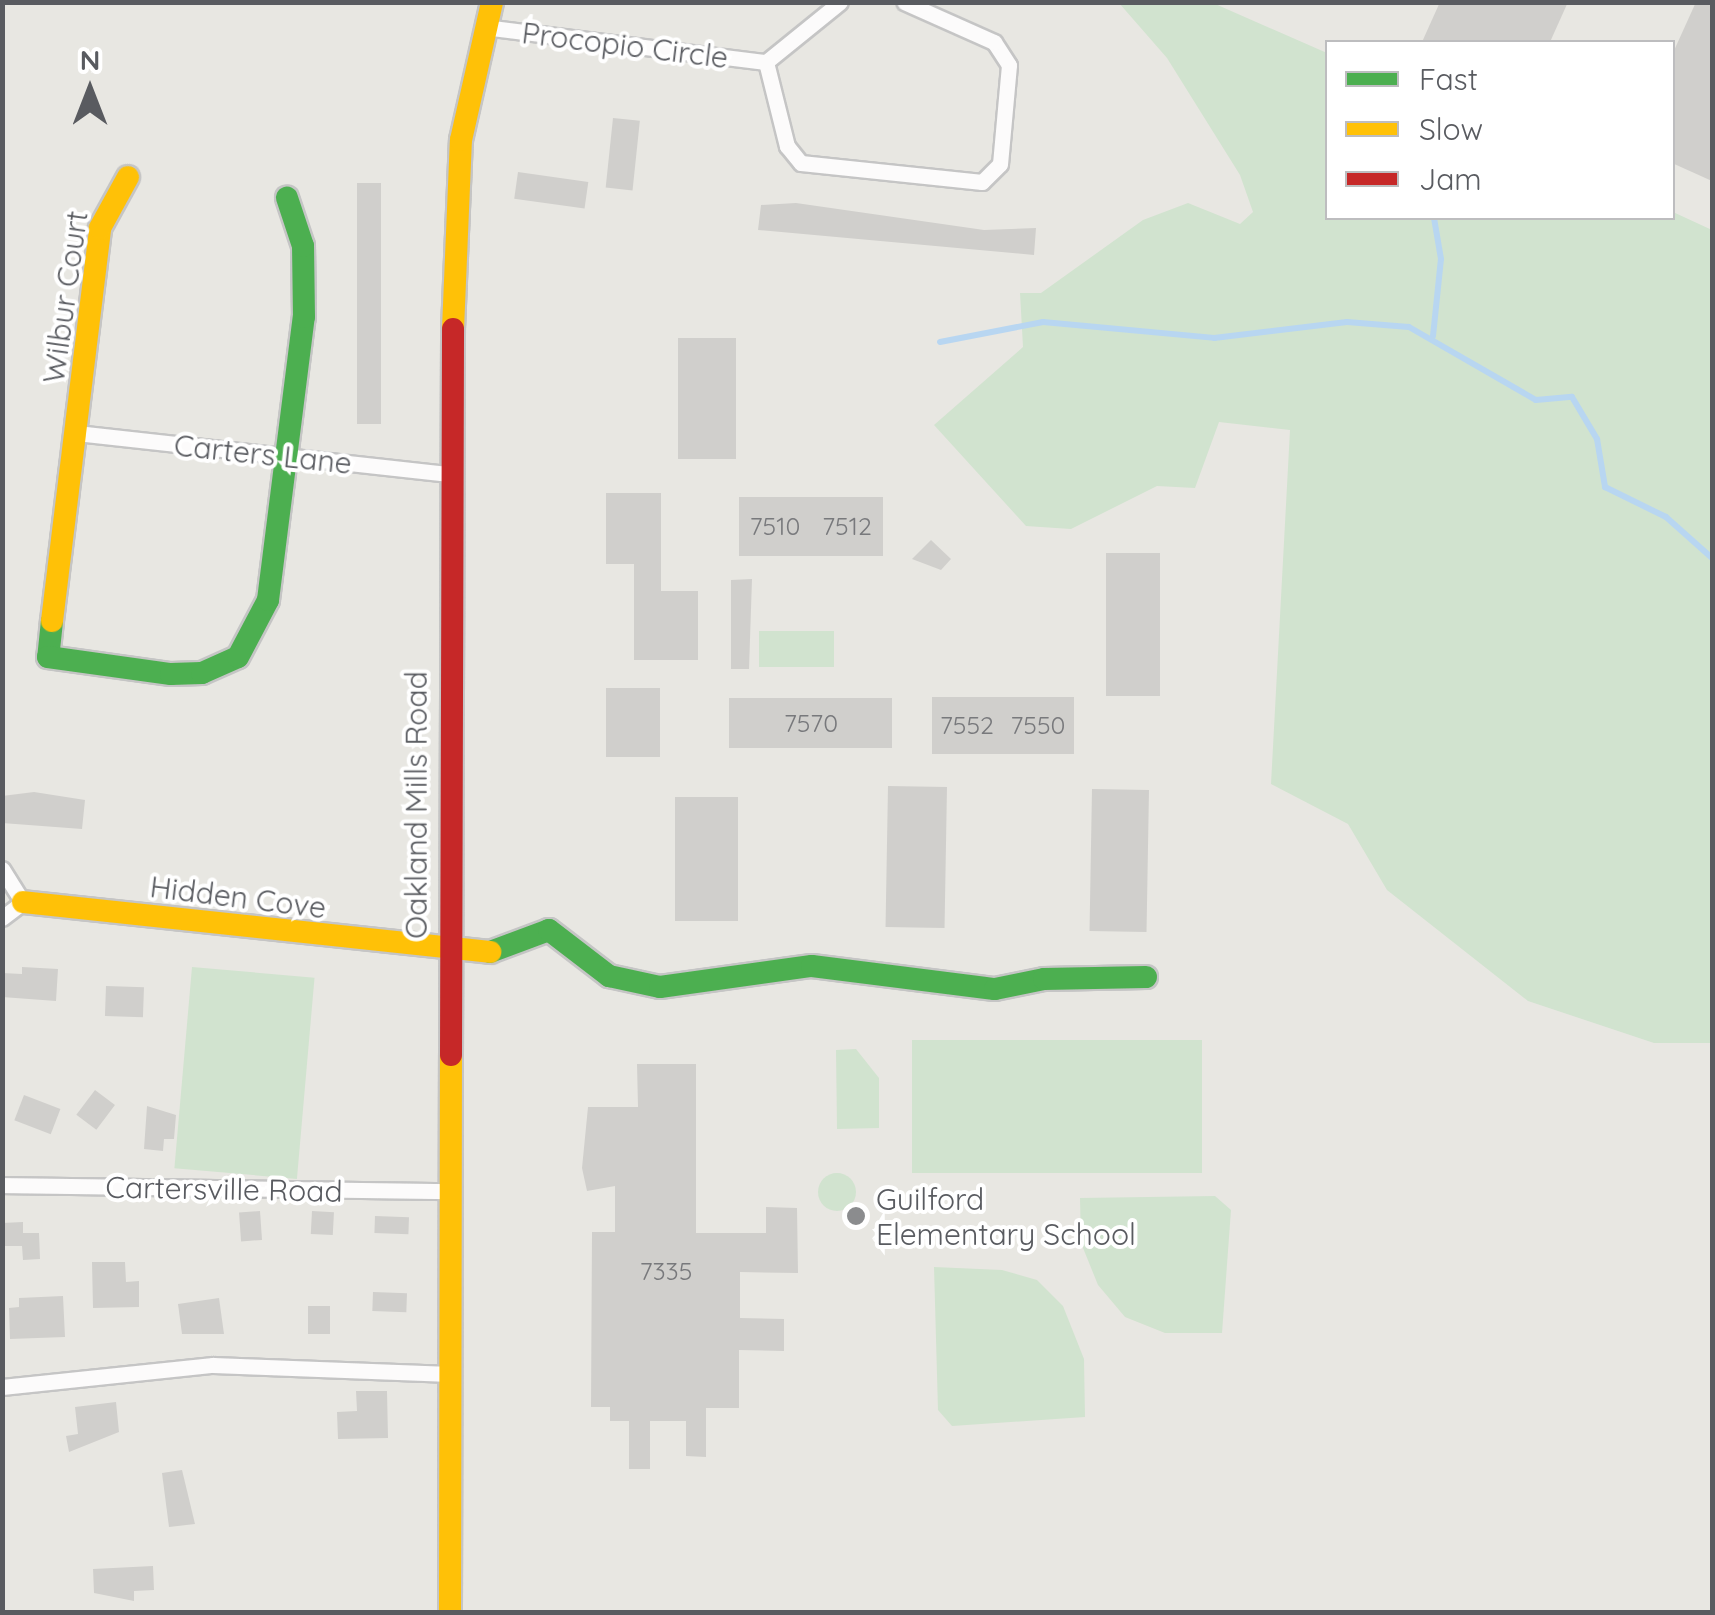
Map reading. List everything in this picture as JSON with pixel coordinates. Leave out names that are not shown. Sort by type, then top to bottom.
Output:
[{"type":"street","name":"Oakland Mills Road","points":[[450,1612],[444,1374],[445,951],[456,195],[484,28],[492,2]]},
{"type":"street","name":"Procopio Circle","points":[[484,28],[766,62],[840,2]]},
{"type":"street","name":"Procopio Circle","points":[[766,62],[787,146],[801,163],[982,182],[1000,164],[1009,65],[994,42],[904,2]]},
{"type":"street","name":"Wilbur Court","points":[[128,177],[100,228],[48,658],[171,674],[224,666],[252,641],[268,600],[285,458]]},
{"type":"street","points":[[285,458],[305,276],[286,198]]},
{"type":"street","name":"Carters Lane","points":[[77,433],[449,474]]},
{"type":"street","points":[[2,869],[23,902],[2,918]]},
{"type":"street","name":"Hidden Cove","points":[[23,902],[445,951],[508,950],[549,930],[609,976],[660,987],[812,966],[995,990],[1044,979],[1146,977]]},
{"type":"street","name":"Cartersville Road","points":[[2,1185],[445,1191]]},
{"type":"street","points":[[2,1387],[199,1365],[444,1374]]},
{"type":"green space","points":[[1119,3],[1213,3],[1325,52],[1325,220],[1675,220],[1675,213],[1712,230],[1712,1043],[1654,1043],[1528,1001],[1387,890],[1348,824],[1271,784],[1290,430],[1219,422],[1195,488],[1157,486],[1071,529],[1026,526],[934,425],[1023,347],[1020,293],[1041,293],[1143,220],[1188,203],[1240,224],[1253,212],[1240,175],[1167,58]]},
{"type":"green space","points":[[759,631],[834,631],[834,667],[759,667]]},
{"type":"green space","points":[[192,967],[315,978],[297,1179],[174,1168]]},
{"type":"green space","points":[[912,1040],[1202,1040],[1202,1173],[912,1173]]},
{"type":"green space","points":[[856,1049],[879,1078],[879,1128],[837,1129],[836,1050]]},
{"type":"green space","points":[[837,1173],[850,1179],[856,1192],[850,1205],[837,1211],[824,1205],[818,1192],[824,1179]]},
{"type":"green space","points":[[1215,1196],[1231,1210],[1222,1333],[1165,1333],[1125,1317],[1098,1285],[1081,1243],[1080,1198]]},
{"type":"green space","points":[[934,1267],[1002,1270],[1037,1280],[1063,1306],[1084,1359],[1085,1417],[952,1426],[938,1410]]},
{"type":"building","points":[[1440,2],[1568,2],[1551,40],[1423,40]]},
{"type":"building","points":[[1696,2],[1712,2],[1712,181],[1675,164],[1675,48]]},
{"type":"building","points":[[613,118],[640,121],[633,190],[606,188]]},
{"type":"building","points":[[518,172],[588,182],[585,209],[514,199]]},
{"type":"building","points":[[357,183],[381,183],[381,424],[357,424]]},
{"type":"building","points":[[796,203],[984,230],[1036,228],[1034,255],[758,230],[761,205]]},
{"type":"building","points":[[678,338],[736,338],[736,459],[678,459]]},
{"type":"building","points":[[606,493],[661,493],[661,591],[698,591],[698,660],[634,660],[634,564],[606,564]]},
{"type":"building","points":[[739,497],[883,497],[883,556],[739,556]]},
{"type":"building","points":[[931,540],[951,559],[941,570],[912,559]]},
{"type":"building","points":[[1106,553],[1160,553],[1160,696],[1106,696]]},
{"type":"building","points":[[752,579],[749,669],[731,669],[731,580]]},
{"type":"building","points":[[606,688],[660,688],[660,757],[606,757]]},
{"type":"building","points":[[932,697],[1074,697],[1074,754],[932,754]]},
{"type":"building","points":[[729,698],[892,698],[892,748],[729,748]]},
{"type":"building","points":[[888,786],[947,787],[945,928],[886,927]]},
{"type":"building","points":[[1092,789],[1149,790],[1147,932],[1090,931]]},
{"type":"building","points":[[34,792],[85,800],[82,829],[2,823],[2,796]]},
{"type":"building","points":[[675,797],[738,797],[738,921],[675,921]]},
{"type":"building","points":[[22,967],[58,969],[56,1001],[2,997],[2,973],[22,974]]},
{"type":"building","points":[[106,986],[144,987],[143,1017],[105,1016]]},
{"type":"building","points":[[637,1064],[696,1064],[696,1233],[766,1233],[766,1207],[797,1208],[798,1273],[740,1272],[740,1318],[784,1319],[784,1351],[739,1350],[739,1408],[706,1408],[706,1457],[686,1456],[686,1421],[650,1421],[650,1469],[629,1469],[629,1421],[610,1421],[610,1407],[591,1407],[592,1232],[615,1232],[615,1186],[587,1191],[582,1168],[588,1107],[638,1107]]},
{"type":"building","points":[[95,1090],[115,1105],[96,1130],[76,1115]]},
{"type":"building","points":[[24,1095],[60,1109],[51,1134],[14,1120]]},
{"type":"building","points":[[147,1106],[176,1115],[174,1139],[164,1139],[163,1151],[144,1149]]},
{"type":"building","points":[[260,1211],[262,1240],[241,1241],[239,1212]]},
{"type":"building","points":[[312,1211],[334,1212],[333,1235],[311,1234]]},
{"type":"building","points":[[375,1216],[409,1217],[408,1234],[374,1233]]},
{"type":"building","points":[[23,1222],[23,1233],[39,1233],[40,1259],[23,1260],[22,1246],[2,1246],[2,1223]]},
{"type":"building","points":[[92,1262],[125,1262],[126,1282],[139,1281],[139,1307],[93,1308]]},
{"type":"building","points":[[373,1292],[407,1293],[406,1312],[372,1311]]},
{"type":"building","points":[[63,1296],[65,1337],[10,1339],[9,1308],[19,1307],[19,1298]]},
{"type":"building","points":[[219,1298],[224,1334],[182,1334],[178,1304]]},
{"type":"building","points":[[308,1306],[330,1306],[330,1334],[308,1334]]},
{"type":"building","points":[[356,1391],[387,1391],[388,1438],[338,1439],[337,1412],[357,1411]]},
{"type":"building","points":[[116,1402],[119,1432],[69,1452],[66,1436],[78,1434],[75,1407]]},
{"type":"building","points":[[182,1470],[195,1524],[169,1527],[162,1473]]},
{"type":"building","points":[[153,1566],[154,1590],[134,1591],[134,1601],[94,1593],[93,1569]]},
{"type":"waterway","points":[[1433,336],[1441,259],[1434,220]]},
{"type":"waterway","points":[[940,342],[1043,322],[1214,338],[1347,322],[1409,327],[1536,400],[1572,397],[1597,439],[1605,487],[1666,517],[1712,558]]},
{"type":"traffic: fast","points":[[52,621],[48,657],[171,674],[202,673],[238,657],[268,600],[304,317],[303,246],[287,198]]},
{"type":"traffic: fast","points":[[490,952],[549,930],[609,976],[660,987],[812,966],[995,989],[1044,979],[1146,977]]},
{"type":"traffic: slow","points":[[453,329],[461,140],[492,2]]},
{"type":"traffic: slow","points":[[52,621],[100,228],[128,177]]},
{"type":"traffic: slow","points":[[23,902],[490,952]]},
{"type":"traffic: slow","points":[[450,1612],[451,1055]]},
{"type":"traffic: jam","points":[[451,1055],[453,329]]},
{"type":"place","name":"Guilford Elementary School","points":[[856,1216]]}]
